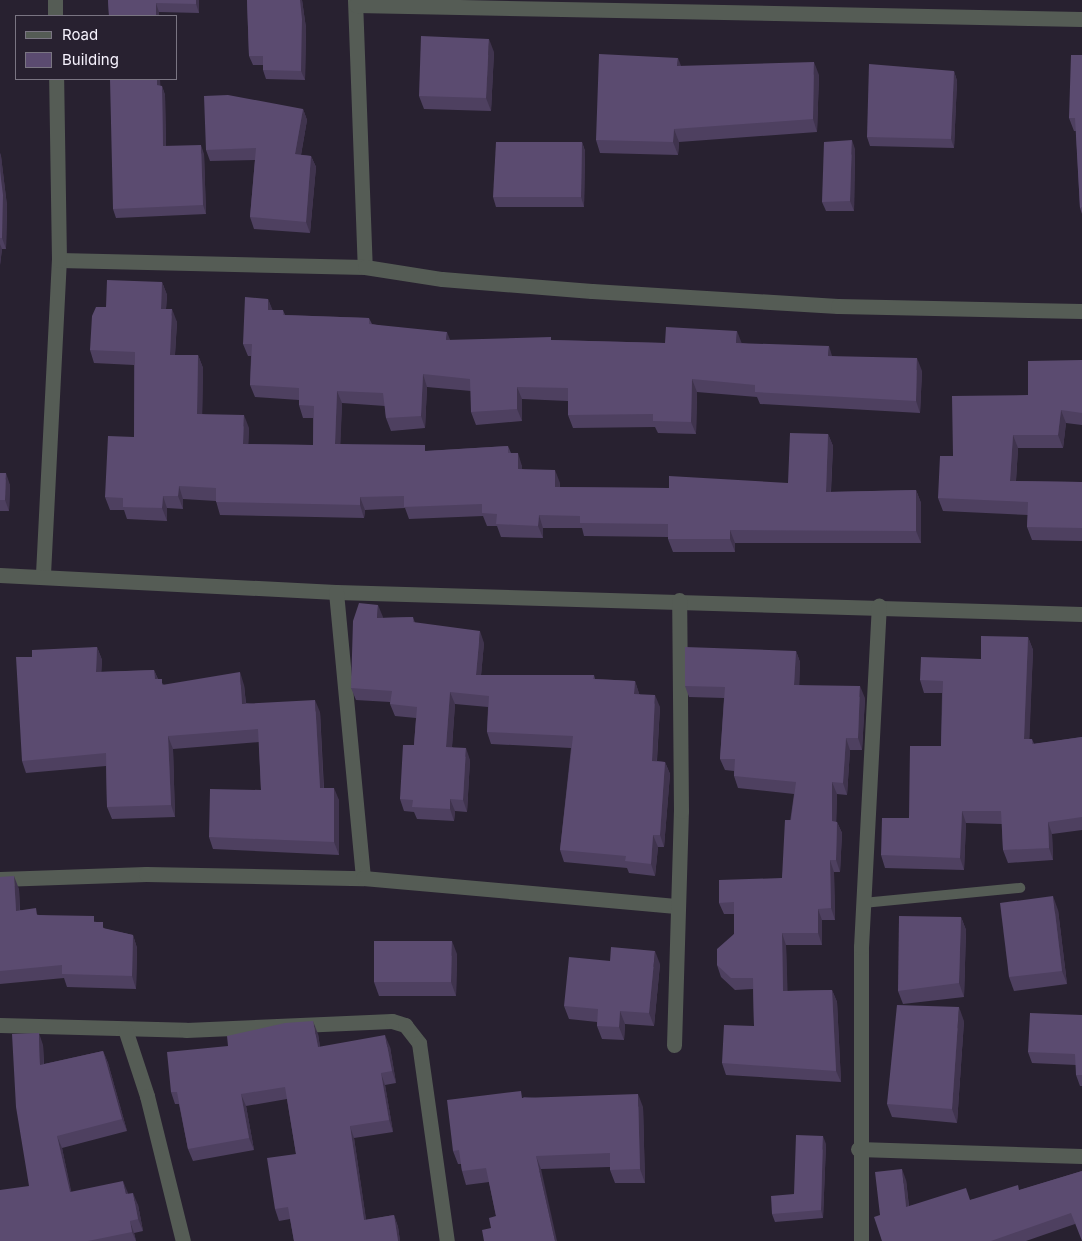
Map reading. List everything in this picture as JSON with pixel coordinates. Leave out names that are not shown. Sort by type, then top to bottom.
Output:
[{"type":"street","points":[[55,0],[55,15]]},
{"type":"street","points":[[365,266],[356,3],[1082,19]]},
{"type":"street","points":[[43,574],[59,260],[56,80]]},
{"type":"street","points":[[59,260],[365,266],[442,280],[611,292],[838,306],[1082,311]]},
{"type":"street","points":[[0,575],[43,574],[336,592],[879,605],[1082,614]]},
{"type":"street","points":[[336,592],[362,878]]},
{"type":"street","points":[[674,1045],[676,906],[681,812],[679,600]]},
{"type":"street","points":[[862,1241],[858,1149],[863,902],[879,605]]},
{"type":"street","points":[[0,879],[146,874],[362,878],[676,906]]},
{"type":"street","points":[[0,1025],[125,1029],[392,1021],[405,1025],[419,1043],[447,1241]]},
{"type":"street","points":[[125,1029],[147,1096],[183,1241]]},
{"type":"street","points":[[858,1149],[1082,1156]]},
{"type":"lane","points":[[863,902],[1020,888]]},
{"type":"building","points":[[108,0],[196,0],[196,4],[156,3],[156,15],[109,15]]},
{"type":"building","points":[[247,0],[300,0],[302,19],[301,71],[263,70],[263,56],[249,56]]},
{"type":"building","points":[[421,36],[489,39],[486,98],[419,96]]},
{"type":"building","points":[[599,54],[678,58],[677,66],[814,62],[813,119],[674,129],[673,142],[596,140]]},
{"type":"building","points":[[1071,55],[1082,55],[1082,207],[1080,208],[1075,118],[1069,118]]},
{"type":"building","points":[[869,64],[954,71],[951,139],[867,137]]},
{"type":"building","points":[[110,80],[157,80],[157,85],[162,86],[163,146],[201,145],[203,205],[113,209]]},
{"type":"building","points":[[228,95],[303,109],[295,154],[311,156],[306,222],[250,217],[256,148],[206,150],[204,96]]},
{"type":"building","points":[[852,140],[850,201],[822,202],[824,142]]},
{"type":"building","points":[[496,142],[582,142],[581,197],[493,197]]},
{"type":"building","points":[[0,171],[3,195],[2,238],[0,238]]},
{"type":"building","points":[[107,280],[162,282],[161,309],[172,309],[170,355],[198,355],[197,414],[244,415],[243,444],[313,445],[314,406],[299,405],[299,388],[250,385],[252,344],[243,344],[245,297],[268,299],[268,310],[283,310],[283,315],[369,318],[369,324],[447,332],[446,340],[551,337],[551,340],[665,343],[666,327],[737,331],[736,343],[829,346],[828,356],[917,358],[916,401],[755,392],[755,385],[692,379],[691,422],[653,421],[653,414],[568,415],[568,388],[517,387],[517,409],[471,412],[470,379],[423,374],[421,416],[386,418],[383,393],[337,391],[335,444],[425,445],[425,451],[508,446],[508,453],[518,453],[518,469],[555,470],[555,487],[669,488],[669,476],[788,483],[790,433],[828,434],[826,492],[916,490],[916,531],[730,530],[730,539],[668,539],[668,524],[580,523],[580,516],[539,515],[538,526],[496,524],[497,514],[482,513],[482,504],[404,507],[404,496],[360,497],[360,505],[216,502],[216,488],[179,486],[178,496],[163,496],[162,508],[123,507],[123,498],[105,497],[108,436],[134,437],[135,352],[90,350],[92,316],[96,307],[106,307]]},
{"type":"building","points":[[1082,360],[1082,413],[1061,410],[1058,435],[1013,435],[1010,481],[1082,482],[1082,528],[1027,527],[1028,502],[938,498],[940,456],[953,456],[952,396],[1028,395],[1028,361]]},
{"type":"building","points":[[0,473],[6,473],[5,500],[0,500]]},
{"type":"building","points":[[359,603],[378,605],[377,618],[413,617],[413,622],[480,631],[476,675],[594,675],[593,679],[635,681],[634,694],[655,695],[652,761],[665,762],[660,835],[653,835],[651,864],[625,861],[626,856],[560,850],[573,736],[487,732],[489,696],[450,692],[446,747],[466,748],[463,800],[450,799],[450,809],[412,807],[413,800],[400,799],[403,745],[414,745],[417,707],[390,704],[392,691],[351,688],[353,621]]},
{"type":"building","points":[[981,636],[1028,637],[1024,739],[1032,739],[1032,744],[1082,737],[1082,817],[1048,822],[1049,848],[1003,850],[1001,811],[962,811],[960,858],[881,855],[882,818],[909,818],[910,746],[941,746],[943,681],[920,680],[921,657],[981,659]]},
{"type":"building","points":[[97,647],[96,672],[154,670],[155,679],[162,679],[162,685],[240,672],[242,704],[315,700],[320,788],[334,788],[334,842],[209,837],[210,789],[261,790],[258,729],[168,736],[171,805],[107,807],[106,753],[22,761],[16,657],[32,657],[32,650]]},
{"type":"building","points":[[685,647],[796,651],[794,685],[860,686],[858,738],[846,738],[843,783],[832,782],[832,821],[837,822],[836,860],[830,860],[831,908],[818,909],[818,933],[782,933],[783,991],[832,990],[836,1071],[722,1063],[724,1025],[754,1026],[753,978],[731,978],[717,965],[717,949],[734,934],[734,902],[719,903],[719,880],[782,878],[785,820],[791,820],[796,782],[734,776],[735,759],[720,759],[725,687],[685,686]]},
{"type":"building","points":[[14,876],[16,911],[36,908],[37,915],[94,916],[94,922],[103,922],[103,928],[133,935],[132,976],[62,974],[62,965],[0,971],[0,877]]},
{"type":"building","points":[[1053,896],[1062,971],[1009,977],[1000,903]]},
{"type":"building","points":[[899,916],[961,917],[959,983],[898,991]]},
{"type":"building","points":[[374,941],[452,941],[451,982],[374,982]]},
{"type":"building","points":[[611,947],[655,951],[649,1013],[620,1011],[619,1027],[597,1026],[598,1009],[564,1006],[569,957],[610,961]]},
{"type":"building","points":[[897,1005],[959,1007],[952,1109],[887,1104]]},
{"type":"building","points":[[1030,1013],[1082,1015],[1082,1075],[1076,1075],[1075,1054],[1028,1052]]},
{"type":"building","points":[[313,1021],[318,1047],[385,1035],[392,1071],[381,1073],[389,1120],[350,1126],[364,1220],[394,1215],[398,1241],[294,1241],[288,1207],[275,1209],[267,1158],[296,1154],[285,1087],[241,1094],[249,1138],[188,1149],[177,1092],[171,1092],[167,1052],[228,1046],[227,1036],[285,1023]]},
{"type":"building","points":[[39,1033],[40,1065],[103,1051],[122,1119],[57,1136],[70,1192],[123,1181],[126,1194],[133,1193],[138,1219],[130,1221],[132,1232],[88,1241],[0,1241],[0,1190],[29,1186],[16,1107],[12,1034]]},
{"type":"building","points":[[521,1091],[522,1098],[638,1094],[640,1169],[610,1170],[610,1153],[536,1156],[555,1241],[484,1241],[482,1230],[491,1228],[489,1218],[496,1216],[486,1168],[462,1171],[459,1150],[453,1151],[447,1100]]},
{"type":"building","points":[[796,1135],[823,1136],[821,1210],[772,1214],[771,1196],[794,1194]]},
{"type":"building","points":[[902,1169],[906,1207],[966,1188],[970,1200],[1018,1185],[1019,1190],[1082,1171],[1082,1241],[1071,1213],[991,1241],[882,1241],[874,1217],[880,1215],[875,1172]]}]
